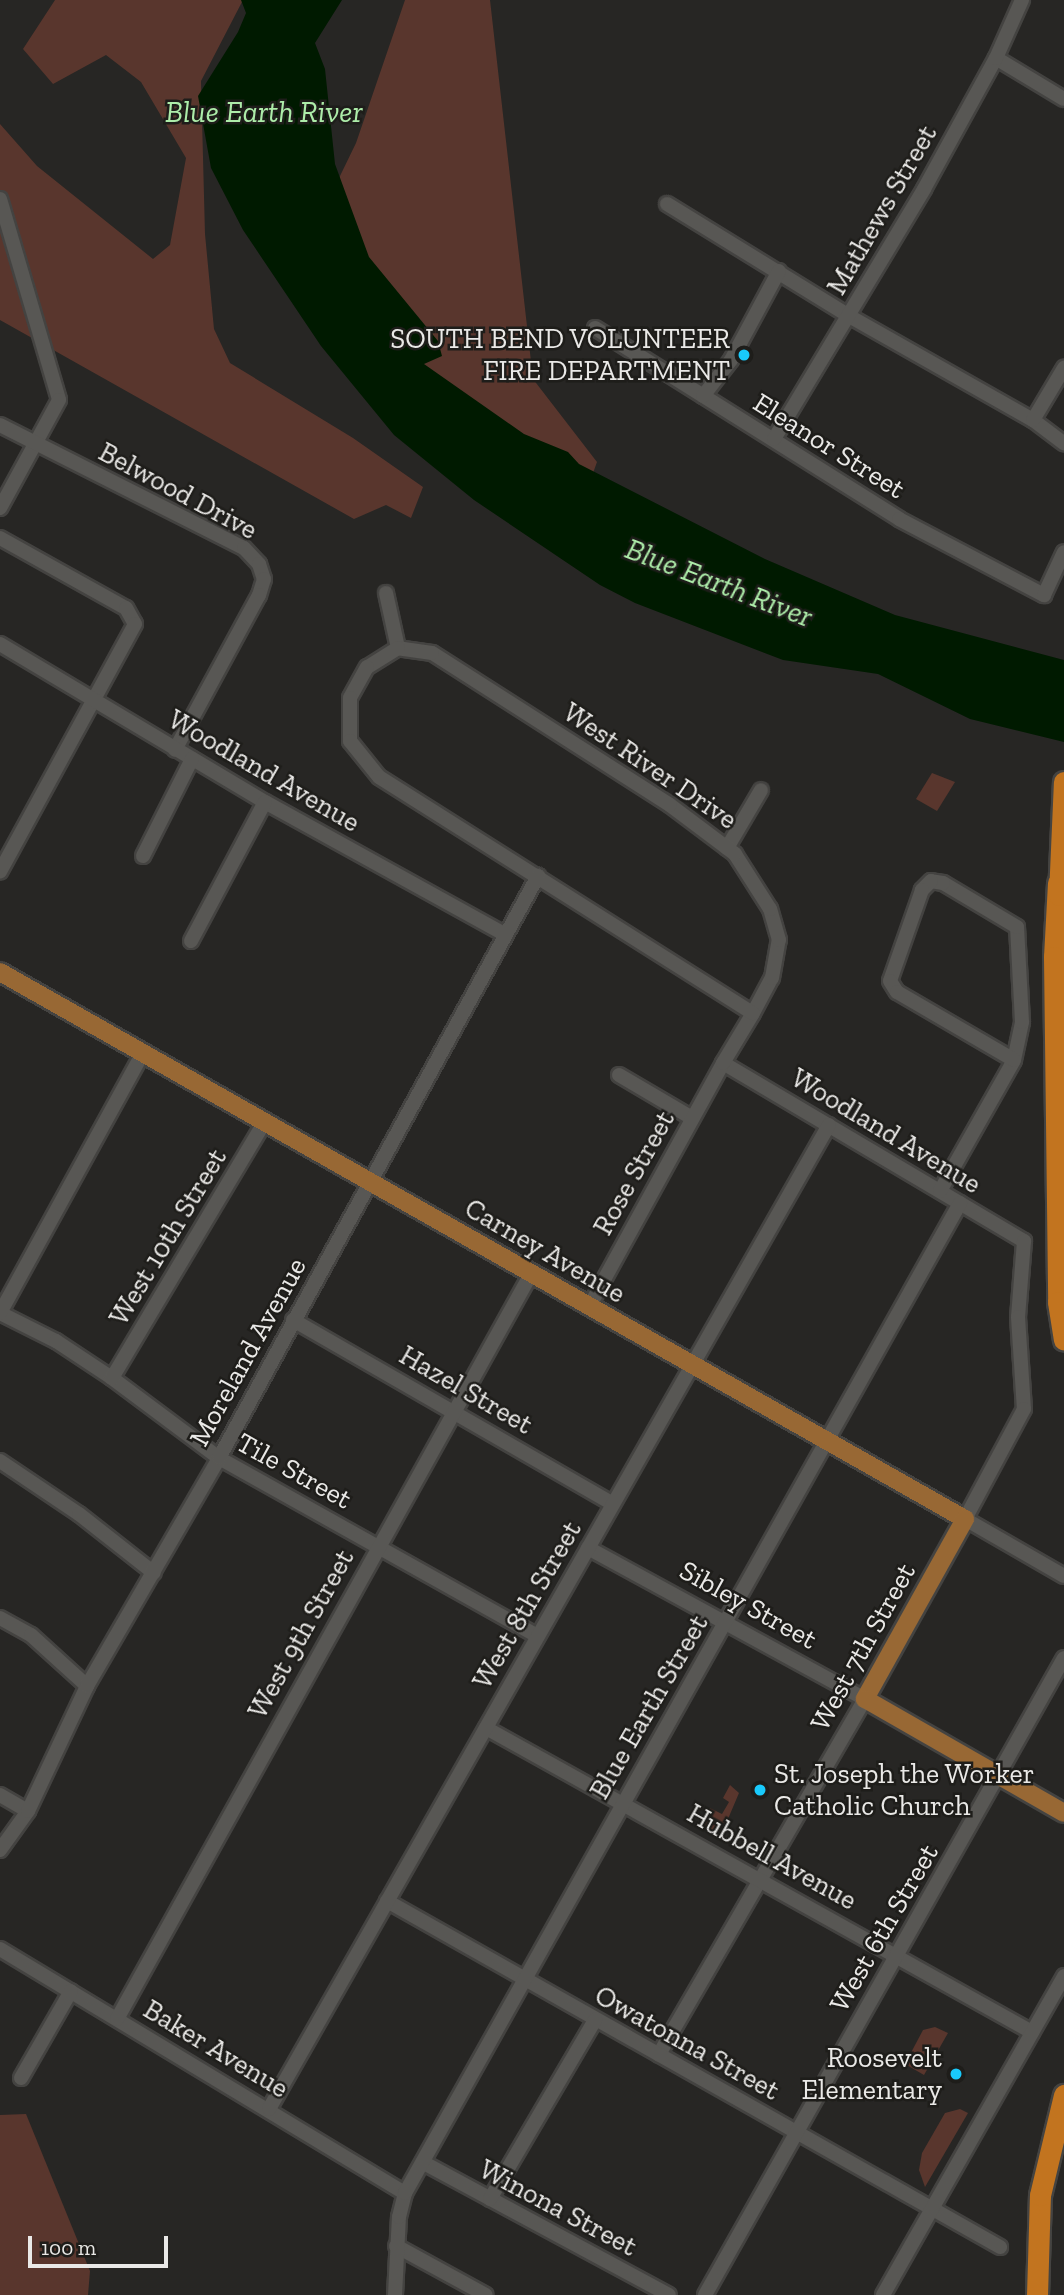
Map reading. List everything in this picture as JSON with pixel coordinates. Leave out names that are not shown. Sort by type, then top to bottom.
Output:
[{"type":"highway","points":[[1064,782],[1054,957],[1058,1302],[1064,1340]]},
{"type":"highway","points":[[1058,883],[1064,978]]},
{"type":"highway","points":[[1037,2295],[1040,2195],[1064,2095]]},
{"type":"main road","name":"Carney Avenue","points":[[0,972],[965,1519]]},
{"type":"main road","name":"West 7th Street","points":[[865,1699],[965,1519]]},
{"type":"main road","name":"Sibley Street","points":[[865,1699],[1064,1813]]},
{"type":"street","name":"Mathews Street","points":[[774,439],[849,316],[996,58],[1021,1]]},
{"type":"street","points":[[996,58],[1064,99]]},
{"type":"street","points":[[0,199],[58,384],[59,400],[0,509]]},
{"type":"street","points":[[667,204],[849,316],[1033,420],[1064,443]]},
{"type":"street","points":[[703,396],[732,360],[779,271]]},
{"type":"street","name":"Eleanor Street","points":[[595,328],[899,519],[1044,595],[1064,552]]},
{"type":"street","points":[[1033,420],[1064,368]]},
{"type":"street","name":"Belwood Drive","points":[[0,425],[244,548],[259,564],[264,579],[259,594],[175,750]]},
{"type":"street","points":[[0,538],[126,608],[135,624],[0,872]]},
{"type":"street","points":[[386,593],[398,648],[367,667],[351,702],[350,741],[379,777],[753,1013]]},
{"type":"street","name":"Woodland Avenue","points":[[0,644],[265,802],[506,935]]},
{"type":"street","name":"West River Drive","points":[[398,648],[432,653],[670,805],[727,848],[770,909],[779,940],[772,978],[723,1063]]},
{"type":"street","points":[[143,856],[192,759]]},
{"type":"street","points":[[727,848],[761,790]]},
{"type":"street","points":[[191,941],[265,802]]},
{"type":"street","name":"Moreland Avenue","points":[[0,1850],[28,1811],[87,1686],[219,1458],[538,876]]},
{"type":"street","points":[[940,1191],[1014,1060],[1022,1022],[1017,928],[943,883],[932,881],[922,890],[890,981],[897,992],[1014,1060]]},
{"type":"street","points":[[0,1313],[143,1053]]},
{"type":"street","name":"Woodland Avenue","points":[[723,1063],[1024,1241]]},
{"type":"street","name":"Rose Street","points":[[589,1307],[723,1063]]},
{"type":"street","points":[[619,1074],[692,1118]]},
{"type":"street","name":"West 10th Street","points":[[112,1378],[265,1121]]},
{"type":"street","name":"West 8th Street","points":[[269,2109],[829,1125]]},
{"type":"street","name":"Blue Earth Street","points":[[405,2193],[960,1203]]},
{"type":"street","name":"West 7th Street","points":[[965,1519],[1024,1409],[1018,1317],[1024,1241]]},
{"type":"street","name":"West 9th Street","points":[[117,2019],[452,1410],[531,1274]]},
{"type":"street","name":"Tile Street","points":[[0,1313],[56,1341],[112,1378],[219,1458],[538,1636]]},
{"type":"street","name":"Hazel Street","points":[[293,1320],[613,1504]]},
{"type":"street","points":[[0,1461],[79,1514],[154,1573]]},
{"type":"street","name":"Carney Avenue","points":[[965,1519],[1064,1576]]},
{"type":"street","name":"Sibley Street","points":[[588,1548],[865,1699]]},
{"type":"street","points":[[0,1618],[31,1635],[87,1686]]},
{"type":"street","name":"West 6th Street","points":[[705,2295],[1064,1658]]},
{"type":"street","name":"West 7th Street","points":[[659,2055],[865,1699]]},
{"type":"street","name":"Hubbell Avenue","points":[[486,1728],[1032,2032]]},
{"type":"street","points":[[0,1795],[28,1811]]},
{"type":"street","name":"Owatonna Street","points":[[387,1901],[1000,2247]]},
{"type":"street","name":"Baker Avenue","points":[[0,1949],[405,2193]]},
{"type":"street","points":[[883,2295],[1064,1976]]},
{"type":"street","points":[[21,2078],[71,1992]]},
{"type":"street","points":[[491,2199],[595,2020]]},
{"type":"street","name":"Winona Street","points":[[424,2163],[669,2295]]},
{"type":"street","points":[[395,2295],[397,2246],[405,2193]]},
{"type":"street","points":[[397,2246],[486,2295]]},
{"type":"shaded area","points":[[55,0],[243,0],[201,81],[205,234],[214,329],[230,363],[353,438],[423,487],[411,518],[386,505],[354,519],[0,320],[0,124],[37,166],[153,259],[170,245],[186,158],[141,82],[106,55],[53,84],[23,49]]},
{"type":"shaded area","points":[[405,0],[490,0],[533,379],[597,462],[588,487],[432,397],[324,209],[356,143]]},
{"type":"shaded area","points":[[932,773],[955,782],[937,811],[916,799]]},
{"type":"shaded area","points":[[730,1785],[739,1793],[725,1826],[714,1831],[700,1825],[710,1808],[722,1814],[729,1802],[723,1798]]},
{"type":"shaded area","points":[[935,2027],[948,2033],[924,2075],[905,2064],[923,2030]]},
{"type":"shaded area","points":[[960,2109],[968,2113],[925,2187],[919,2170],[922,2153],[945,2113]]},
{"type":"shaded area","points":[[26,2114],[90,2271],[88,2295],[0,2295],[0,2115]]},
{"type":"water","name":"Blue Earth River","points":[[241,0],[342,0],[315,43],[325,69],[335,164],[369,257],[438,341],[442,356],[424,364],[524,434],[568,452],[579,464],[765,559],[895,615],[1064,660],[1064,742],[970,719],[878,674],[783,660],[635,603],[600,585],[474,500],[394,435],[321,346],[243,230],[211,168],[198,96],[238,32],[246,13]]},
{"type":"place","name":"SOUTH BEND VOLUNTEER FIRE DEPARTMENT","points":[[744,355]]},
{"type":"place","name":"St. Joseph the Worker Catholic Church","points":[[760,1790]]},
{"type":"place","name":"Roosevelt Elementary","points":[[956,2074]]}]
